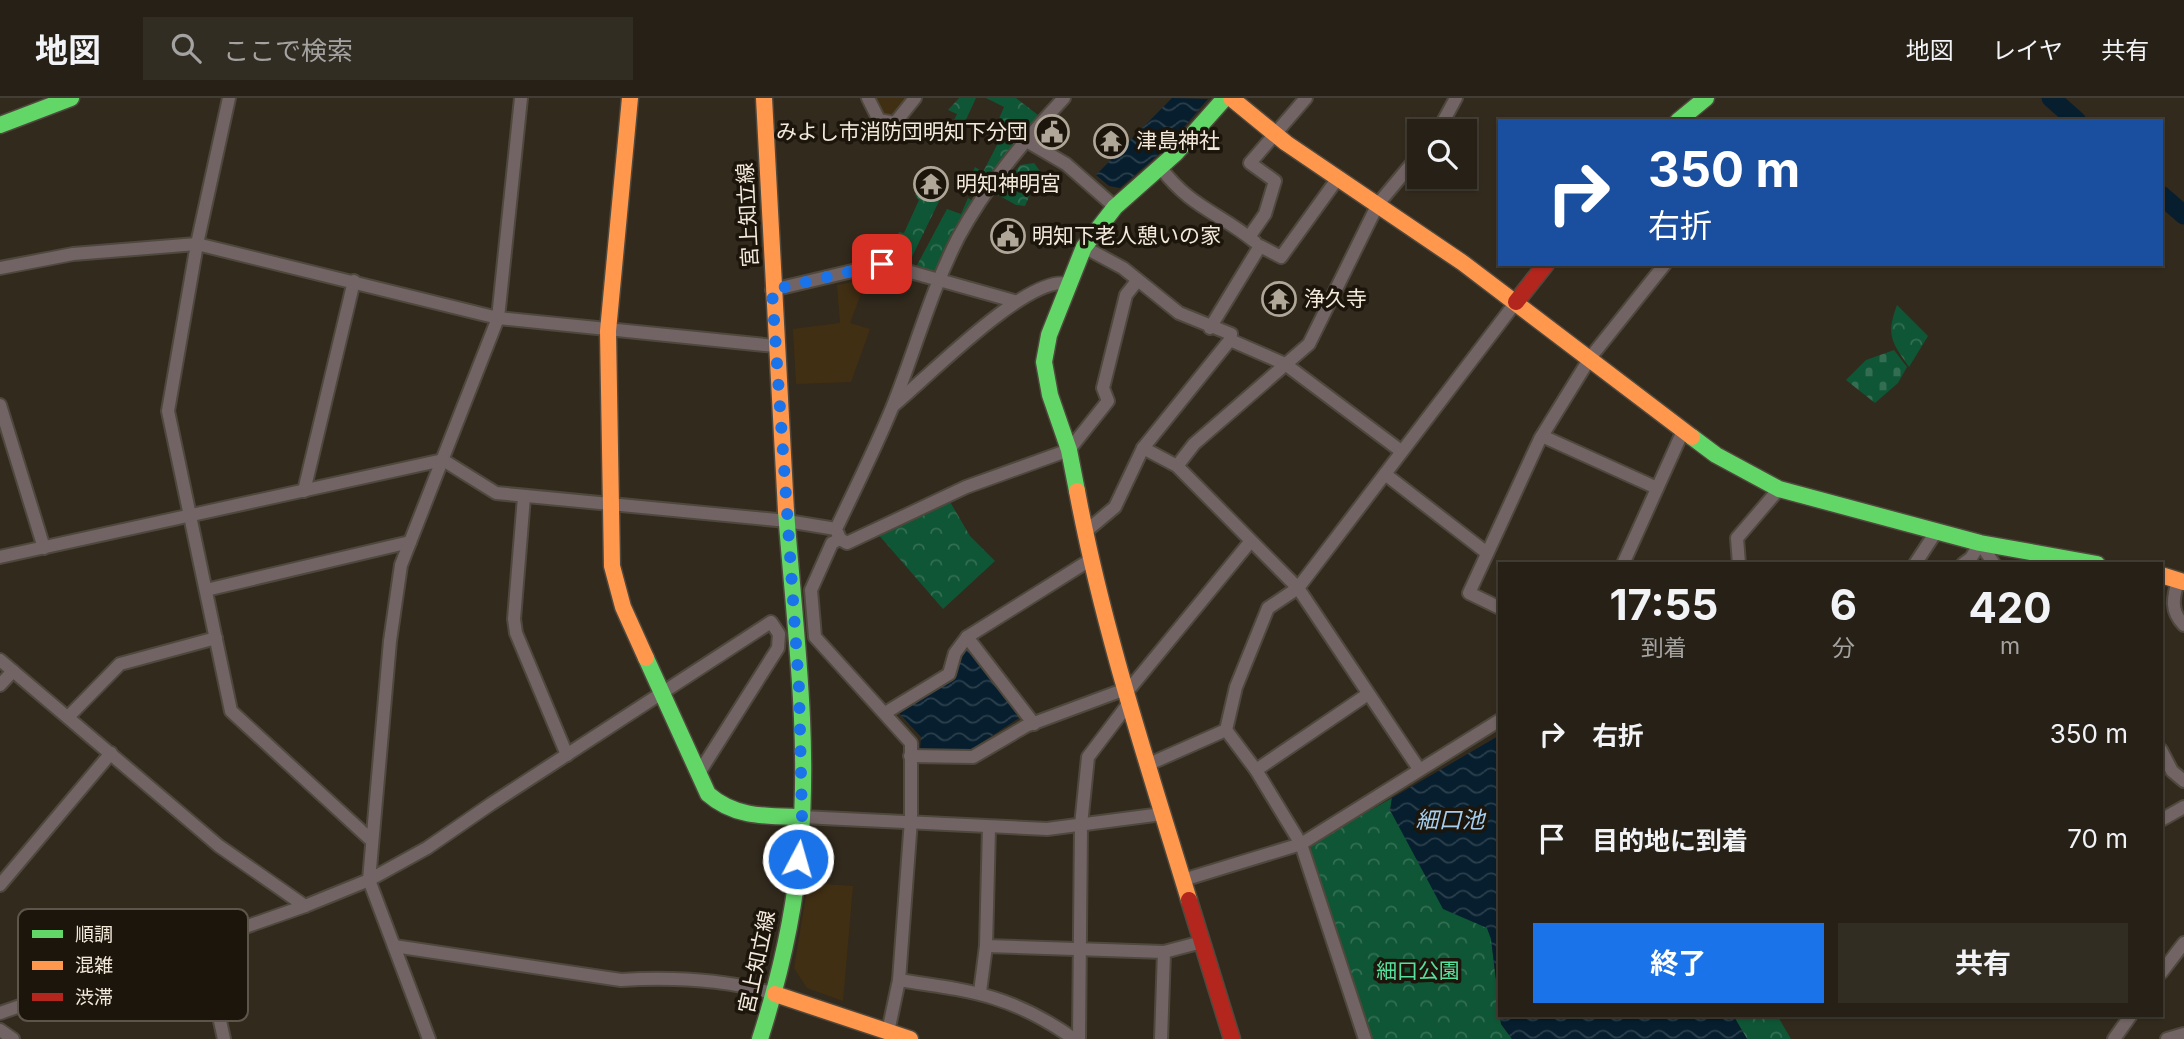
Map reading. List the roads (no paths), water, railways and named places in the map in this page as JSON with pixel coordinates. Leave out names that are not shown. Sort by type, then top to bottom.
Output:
[{"type":"street","points":[[0,124],[71,98]]},
{"type":"street","points":[[229,98],[197,244],[168,411],[231,711],[370,839]]},
{"type":"street","points":[[429,1039],[369,880],[370,839],[393,607],[401,565],[498,318],[521,98]]},
{"type":"street","points":[[630,98],[608,331],[612,566],[623,607],[708,794],[725,809],[742,814],[911,820],[989,827],[1047,829],[1162,814]]},
{"type":"street","name":"宮上知立線","points":[[760,1039],[775,994],[795,880],[802,817],[799,688],[775,346],[764,98]]},
{"type":"street","points":[[868,98],[879,120],[895,123],[915,98]]},
{"type":"street","points":[[888,1032],[899,980],[911,820],[911,743],[815,637],[811,590],[892,407],[937,281],[960,236],[992,183],[1025,140],[1064,98]]},
{"type":"street","points":[[1225,98],[1161,168],[1115,207],[1084,247],[1067,284],[1049,335],[1044,362],[1050,395],[1069,450],[1090,560],[1127,697],[1232,1039]]},
{"type":"street","points":[[1231,98],[1274,134],[1516,302],[1716,455],[1779,489],[1980,543],[2086,562]]},
{"type":"street","points":[[1249,237],[1265,214],[1275,181],[1250,163],[1306,98]]},
{"type":"street","points":[[1445,119],[1456,98]]},
{"type":"street","points":[[1687,118],[1706,98]]},
{"type":"street","points":[[1025,140],[1066,164],[1115,207]]},
{"type":"street","points":[[1161,168],[1177,189],[1193,203],[1281,257],[1338,178]]},
{"type":"street","points":[[1177,466],[1194,444],[1309,344],[1378,204],[1407,169]]},
{"type":"street","points":[[0,268],[73,254],[197,244],[498,318],[775,346]]},
{"type":"street","points":[[1210,328],[1260,246]]},
{"type":"street","points":[[1084,247],[1124,268],[1179,313],[1210,328],[1231,334],[1230,340],[1143,448],[1115,507],[1084,533]]},
{"type":"street","points":[[772,290],[882,264],[1014,301]]},
{"type":"street","points":[[1365,1039],[1301,845],[1256,770],[1226,730],[1236,687],[1268,608],[1298,588],[1544,266]]},
{"type":"street","points":[[1498,607],[1469,593],[1542,436],[1590,358],[1663,266]]},
{"type":"street","points":[[304,491],[354,281]]},
{"type":"street","points":[[0,557],[443,460],[496,494],[787,522],[838,534],[847,543],[966,487],[1069,450],[1108,401],[1103,388],[1126,295],[1137,281]]},
{"type":"street","points":[[892,407],[1014,301],[1050,283],[1067,284]]},
{"type":"street","points":[[1230,340],[1285,365],[1401,452]]},
{"type":"street","points":[[0,405],[44,548]]},
{"type":"street","points":[[1624,562],[1683,431]]},
{"type":"street","points":[[1542,436],[1657,488]]},
{"type":"street","points":[[1143,448],[1177,466],[1298,588],[1419,769]]},
{"type":"street","points":[[1385,474],[1487,553]]},
{"type":"street","points":[[1739,562],[1737,538],[1779,489]]},
{"type":"street","points":[[524,497],[515,626],[567,755]]},
{"type":"street","points":[[1916,562],[1936,532]]},
{"type":"street","points":[[206,590],[410,542]]},
{"type":"street","points":[[1079,1039],[1081,825],[1087,757],[1131,687],[1250,542]]},
{"type":"street","points":[[1967,562],[1980,543]]},
{"type":"street","points":[[1980,543],[1993,562]]},
{"type":"street","points":[[885,713],[949,674],[955,653],[967,638],[1090,560]]},
{"type":"street","points":[[2163,575],[2182,576],[2172,599],[2175,616],[2184,625]]},
{"type":"street","points":[[248,925],[305,906],[369,880],[438,842],[771,622],[779,634],[778,648],[699,773]]},
{"type":"street","points":[[69,716],[120,664],[216,638]]},
{"type":"street","points":[[967,638],[1034,724]]},
{"type":"street","points":[[0,660],[219,846],[305,906]]},
{"type":"street","points":[[0,685],[13,671]]},
{"type":"street","points":[[1256,770],[1368,694]]},
{"type":"street","points":[[910,756],[973,757],[1034,724],[1127,697]]},
{"type":"street","points":[[1183,880],[1301,845],[1498,721]]},
{"type":"street","points":[[1149,764],[1226,730]]},
{"type":"street","points":[[0,886],[111,753]]},
{"type":"street","points":[[2163,754],[2172,771],[2184,781]]},
{"type":"street","points":[[2163,819],[2184,807]]},
{"type":"street","points":[[980,992],[986,946],[989,827]]},
{"type":"street","points":[[986,946],[1164,952],[1202,942]]},
{"type":"street","points":[[2163,970],[2184,943]]},
{"type":"street","points":[[394,946],[621,980],[651,978],[775,994],[910,1039]]},
{"type":"street","points":[[1161,1039],[1164,952]]},
{"type":"street","points":[[899,980],[980,992],[1039,1015],[1073,1039]]},
{"type":"street","points":[[0,1013],[18,1006]]},
{"type":"street","points":[[2113,1039],[2130,1017]]},
{"type":"street","points":[[220,1021],[224,1039]]},
{"type":"street","points":[[0,1030],[13,1039]]},
{"type":"street","points":[[2167,1039],[2184,1034]]},
{"type":"water","points":[[1172,98],[1208,99],[1167,147],[1120,188],[1109,186],[1096,175]]},
{"type":"water","points":[[968,645],[1019,712],[1019,718],[967,752],[920,750],[921,737],[899,713],[951,681]]},
{"type":"water","name":"細口池","points":[[1498,736],[1498,996],[1491,939],[1487,928],[1443,909],[1390,810],[1392,798]]},
{"type":"water","points":[[1500,1017],[1734,1017],[1747,1039],[1512,1039],[1501,1024]]},
{"type":"waterway","points":[[2051,98],[2075,119]]},
{"type":"waterway","points":[[2163,197],[2184,215]]},
{"type":"place","name":"みよし市消防団明知下分団","points":[[1052,132]]},
{"type":"place","name":"津島神社","points":[[1111,141]]},
{"type":"place","name":"明知神明宮","points":[[931,184]]},
{"type":"place","name":"明知下老人憩いの家","points":[[1008,236]]},
{"type":"place","name":"浄久寺","points":[[1279,299]]},
{"type":"park label","name":"細口公園","points":[[1418,971]]}]
